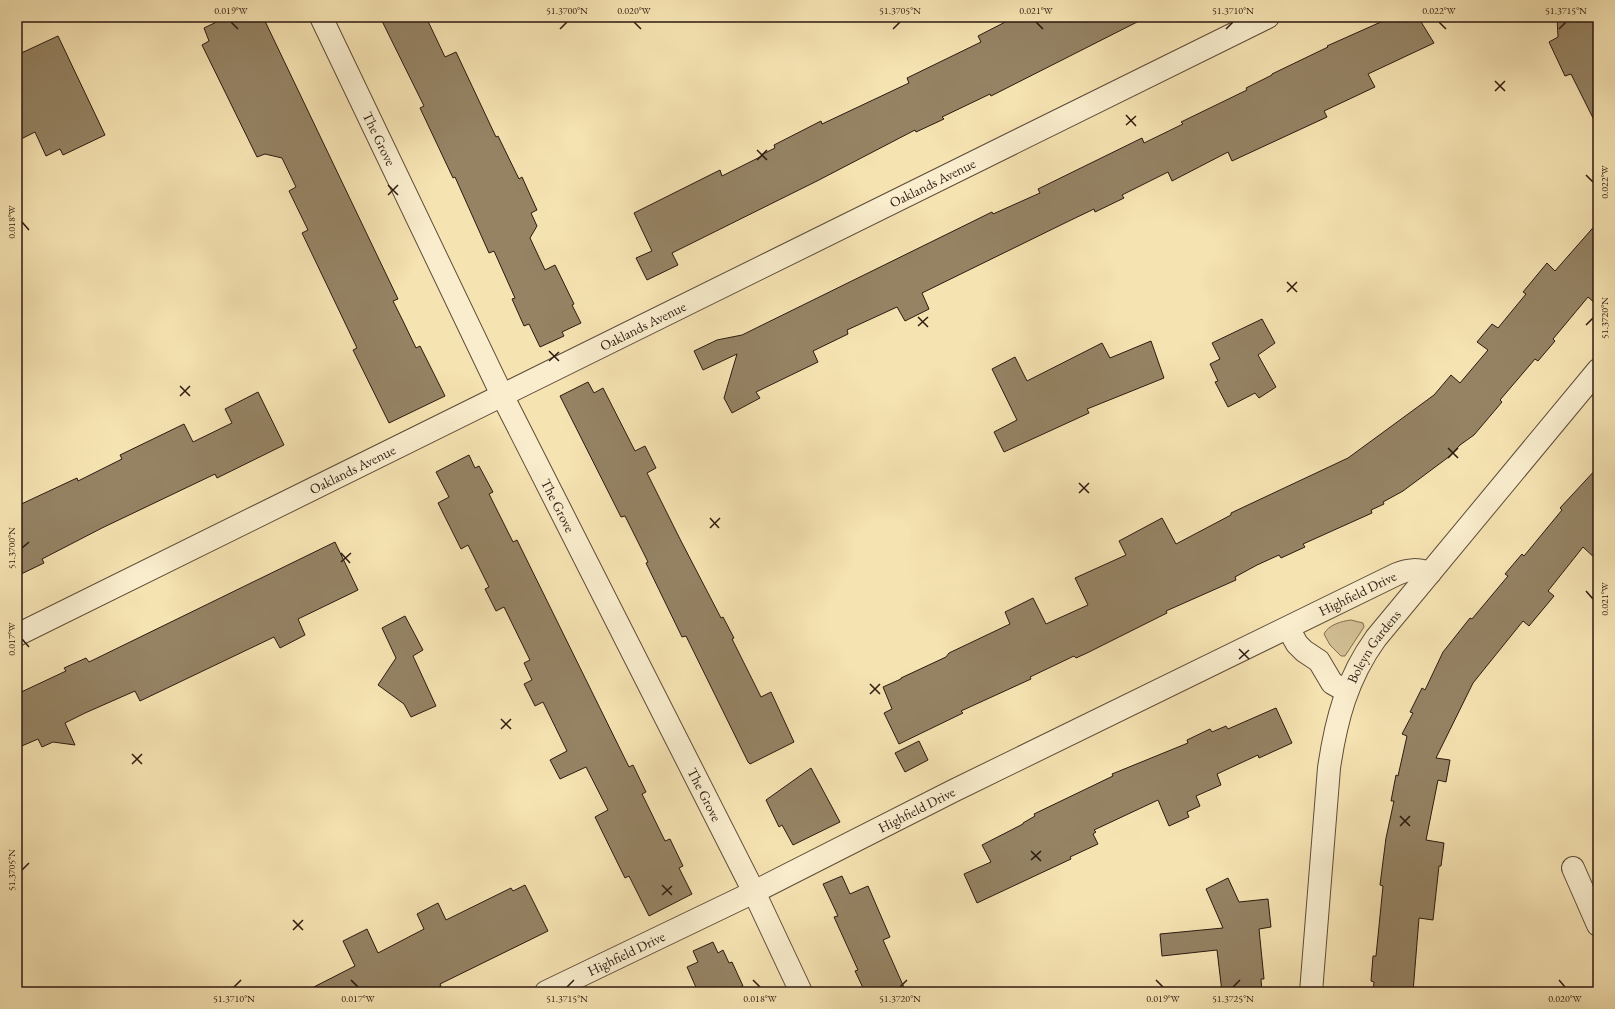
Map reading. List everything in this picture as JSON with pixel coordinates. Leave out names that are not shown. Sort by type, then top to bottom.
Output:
[{"type":"street","name":"The Grove","points":[[321,17],[502,395],[754,892],[801,992]]},
{"type":"street","name":"Oaklands Avenue","points":[[17,635],[1268,17]]},
{"type":"street","name":"Boleyn Gardens","points":[[1311,992],[1329,768],[1333,740],[1346,691],[1368,649],[1598,370]]},
{"type":"street","name":"Highfield Drive","points":[[546,992],[754,892],[953,791],[1406,570],[1415,569],[1430,573]]},
{"type":"street","points":[[1288,628],[1297,644],[1304,651],[1319,661],[1332,683],[1346,691]]},
{"type":"street","points":[[1573,868],[1598,925]]},
{"type":"shaded area","points":[[1351,620],[1363,623],[1364,627],[1345,656],[1341,656],[1330,645],[1324,634],[1332,626],[1340,622]]},
{"type":"building","points":[[227,17],[263,17],[398,299],[393,301],[416,348],[420,346],[445,396],[389,423],[353,350],[357,348],[302,233],[308,230],[289,191],[296,187],[282,158],[265,154],[257,157],[202,45],[209,41],[204,28]]},
{"type":"building","points":[[380,17],[426,17],[445,57],[456,52],[496,137],[498,136],[519,179],[522,177],[537,210],[531,213],[537,226],[530,238],[545,270],[555,265],[574,304],[572,305],[581,323],[562,332],[564,336],[540,347],[529,324],[524,326],[512,299],[515,298],[494,251],[489,253],[455,177],[453,178],[420,108],[424,106]]},
{"type":"building","points":[[1015,17],[1147,17],[991,96],[990,94],[942,117],[944,119],[916,132],[915,130],[817,181],[672,253],[678,265],[647,280],[636,258],[652,251],[634,213],[720,170],[722,176],[762,156],[761,155],[775,148],[774,145],[821,121],[822,124],[909,83],[907,78],[981,42],[978,36]]},
{"type":"building","points":[[1392,17],[1418,17],[1434,43],[1368,74],[1375,87],[1324,111],[1327,117],[1232,161],[1228,152],[1172,181],[1168,172],[1122,195],[1124,198],[1095,212],[1094,209],[922,293],[929,309],[905,321],[897,307],[847,330],[848,334],[813,351],[818,362],[756,392],[760,398],[732,413],[724,398],[737,354],[703,370],[694,351],[717,340],[742,335],[992,212],[993,214],[1040,193],[1038,189],[1142,138],[1144,143],[1183,124],[1181,122],[1247,90],[1246,88],[1328,47],[1327,46]]},
{"type":"building","points":[[1557,17],[1598,17],[1598,128],[1571,74],[1565,76],[1549,42],[1558,37]]},
{"type":"building","points":[[58,36],[105,135],[63,155],[60,149],[46,156],[35,132],[17,141],[17,55]]},
{"type":"building","points":[[1598,222],[1598,306],[1588,297],[1553,339],[1555,341],[1538,361],[1535,359],[1500,400],[1502,402],[1474,435],[1460,445],[1450,456],[1403,491],[1383,502],[1384,504],[1371,510],[1372,513],[1303,544],[1305,547],[1281,558],[1279,555],[1257,565],[1235,577],[1236,580],[1166,611],[1167,613],[1087,653],[1076,658],[1074,656],[1030,677],[1031,679],[961,711],[963,713],[899,744],[884,713],[892,709],[883,687],[1010,624],[1005,612],[1033,598],[1046,624],[1088,605],[1075,578],[1126,555],[1119,541],[1162,518],[1176,544],[1231,515],[1231,513],[1348,458],[1434,395],[1451,375],[1460,383],[1488,350],[1477,342],[1492,324],[1498,328],[1526,294],[1523,292],[1547,263],[1555,271]]},
{"type":"building","points":[[1262,319],[1275,343],[1258,355],[1276,387],[1259,398],[1255,393],[1228,407],[1215,382],[1218,381],[1210,364],[1220,359],[1212,343]]},
{"type":"building","points":[[1151,341],[1164,378],[1087,409],[1089,413],[1004,452],[994,432],[1017,420],[992,369],[1015,357],[1027,381],[1102,343],[1110,358]]},
{"type":"building","points":[[588,382],[594,393],[603,388],[635,451],[645,446],[656,468],[647,473],[681,541],[721,618],[723,617],[734,638],[732,639],[761,697],[771,692],[794,742],[750,764],[686,636],[682,637],[646,563],[648,562],[625,516],[621,517],[560,396]]},
{"type":"building","points":[[258,392],[284,445],[217,478],[215,474],[102,528],[42,559],[44,563],[17,576],[17,506],[77,478],[78,481],[122,459],[120,455],[184,424],[193,442],[232,423],[225,409]]},
{"type":"building","points":[[469,455],[475,468],[479,466],[493,492],[489,494],[513,542],[517,540],[629,767],[633,765],[646,792],[642,794],[665,841],[670,839],[683,866],[679,868],[692,894],[649,916],[629,876],[625,878],[595,817],[608,810],[586,767],[560,779],[550,760],[567,751],[543,702],[535,706],[524,684],[532,680],[524,663],[530,660],[504,607],[496,611],[485,589],[489,587],[468,545],[461,549],[438,503],[449,497],[436,472]]},
{"type":"building","points":[[1598,467],[1598,561],[1583,547],[1548,591],[1554,596],[1529,626],[1523,621],[1473,683],[1436,758],[1450,760],[1446,782],[1438,780],[1426,840],[1444,843],[1441,866],[1439,866],[1433,920],[1419,918],[1413,992],[1373,992],[1374,982],[1371,981],[1373,956],[1376,956],[1383,886],[1380,885],[1386,838],[1394,801],[1391,801],[1396,775],[1398,776],[1407,736],[1402,734],[1413,713],[1410,712],[1422,688],[1425,690],[1443,652],[1470,618],[1472,619],[1508,576],[1505,574],[1522,554],[1524,556],[1562,510],[1560,508]]},
{"type":"building","points":[[335,542],[358,590],[298,619],[305,635],[280,648],[274,637],[140,701],[135,691],[85,713],[65,723],[75,745],[53,742],[42,747],[38,739],[17,748],[17,694],[66,671],[64,668],[86,658],[89,662]]},
{"type":"building","points":[[405,616],[423,650],[413,656],[436,706],[411,717],[404,704],[378,685],[396,658],[382,628]]},
{"type":"building","points":[[1276,708],[1292,743],[1259,758],[1258,755],[1217,774],[1221,785],[1196,796],[1200,806],[1187,812],[1189,817],[1169,826],[1158,800],[1094,830],[1096,832],[1093,834],[1098,844],[1070,857],[1071,859],[977,903],[964,874],[991,862],[982,845],[1023,824],[1035,816],[1034,814],[1113,776],[1112,774],[1188,743],[1187,740],[1210,729],[1212,732],[1226,726],[1228,729]]},
{"type":"building","points":[[919,741],[928,760],[905,772],[895,753]]},
{"type":"building","points":[[811,768],[840,822],[793,845],[782,825],[779,827],[766,800]]},
{"type":"building","points":[[842,876],[850,894],[868,886],[890,937],[883,940],[906,992],[865,992],[855,971],[858,970],[834,917],[838,916],[823,884]]},
{"type":"building","points":[[1228,878],[1239,902],[1268,899],[1271,927],[1259,929],[1264,979],[1261,979],[1262,992],[1222,992],[1217,950],[1162,956],[1160,934],[1223,928],[1206,889]]},
{"type":"building","points":[[525,885],[548,931],[440,984],[441,986],[429,992],[304,992],[355,966],[343,941],[367,929],[378,953],[424,929],[417,914],[438,903],[446,920],[511,888],[513,891]]},
{"type":"building","points":[[713,942],[718,953],[723,950],[729,963],[732,962],[743,986],[730,992],[698,992],[687,967],[698,962],[693,951]]}]
